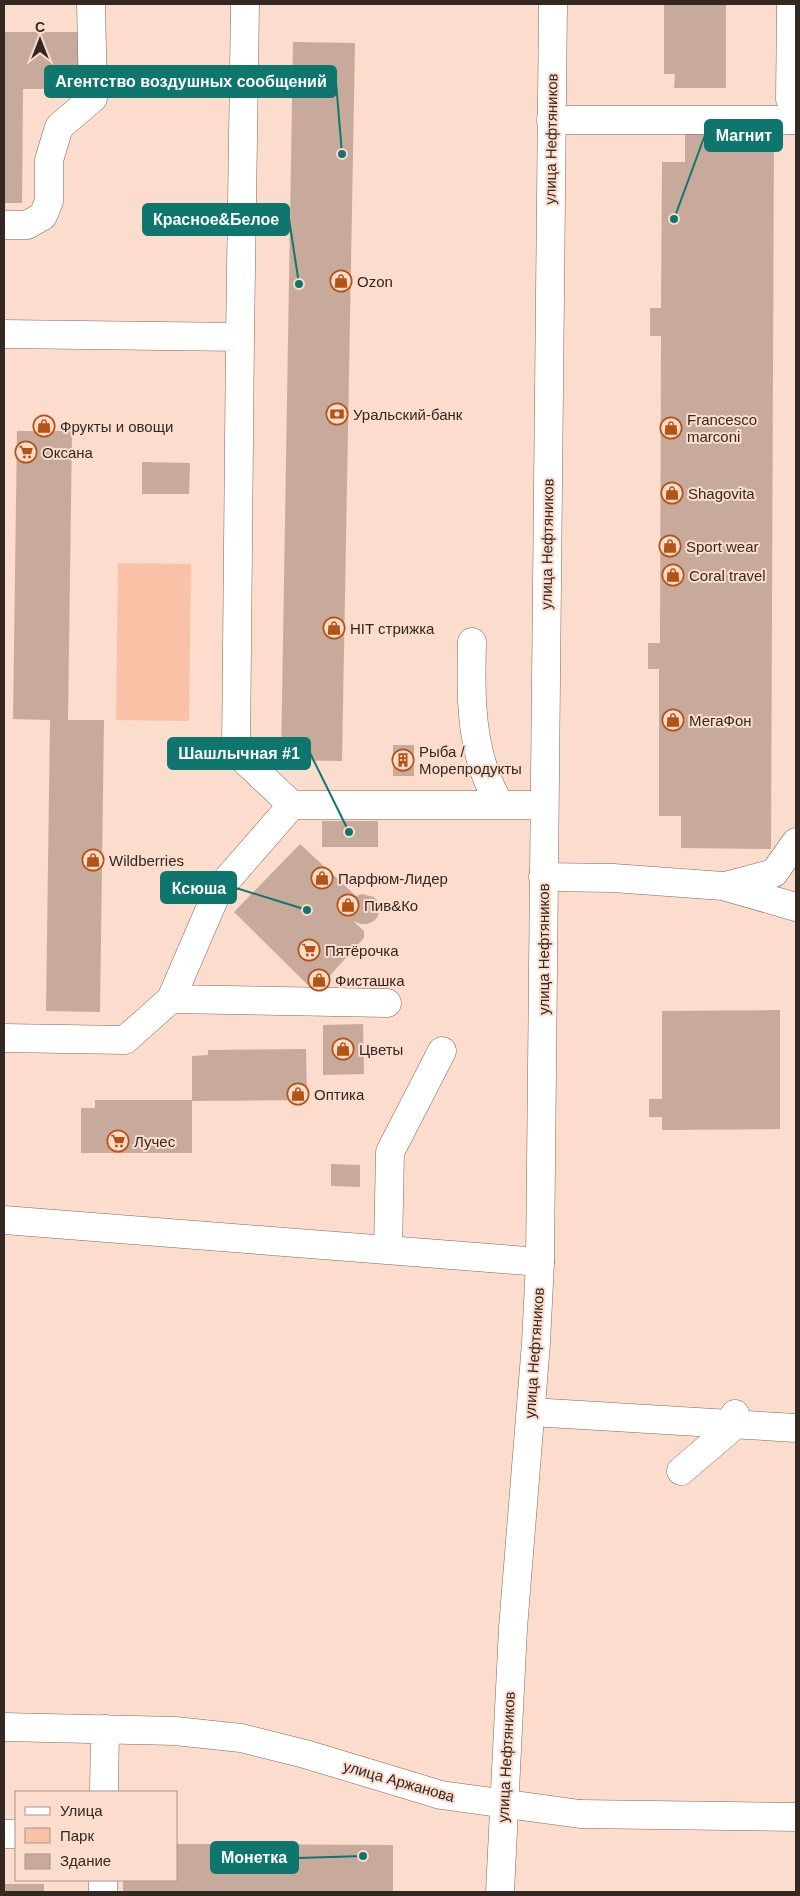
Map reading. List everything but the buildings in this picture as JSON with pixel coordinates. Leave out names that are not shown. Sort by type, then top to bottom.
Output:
[{"type":"main road","points":[[4,225],[27,225],[43,216],[49,201],[49,160],[59,127],[93,98],[91,4]]},
{"type":"main road","points":[[245,4],[236,752],[292,805],[446,814],[500,806],[544,805]]},
{"type":"main road","name":"улица Нефтяников","points":[[500,1892],[513,1628],[531,1412],[540,1262],[553,4]]},
{"type":"main road","points":[[791,4],[790,99],[796,102]]},
{"type":"main road","points":[[551,120],[796,120]]},
{"type":"main road","points":[[4,334],[240,337]]},
{"type":"main road","points":[[472,642],[471,692],[475,736],[484,771],[500,806]]},
{"type":"main road","points":[[4,1038],[125,1040],[171,999],[218,890],[292,805]]},
{"type":"main road","points":[[724,886],[774,873],[796,842]]},
{"type":"main road","points":[[543,877],[613,878],[724,886],[796,907]]},
{"type":"main road","points":[[171,999],[386,1003]]},
{"type":"main road","points":[[388,1250],[390,1152],[442,1051]]},
{"type":"main road","points":[[4,1220],[540,1262]]},
{"type":"main road","points":[[531,1412],[735,1417],[796,1428]]},
{"type":"main road","points":[[681,1471],[735,1417]]},
{"type":"main road","name":"улица Аржанова","points":[[4,1727],[175,1731],[241,1738],[306,1754],[441,1795],[580,1814],[796,1817]]},
{"type":"main road","points":[[104,1791],[105,1729]]},
{"type":"green space","points":[[118,563],[191,564],[189,721],[116,720]]},
{"type":"place","name":"Агентство воздушных сообщений","points":[[342,154]]},
{"type":"place","name":"Магнит","points":[[674,219]]},
{"type":"place","name":"Ozon","points":[[341,281]]},
{"type":"place","name":"Красное&Белое","points":[[299,284]]},
{"type":"place","name":"Уральский-банк","points":[[337,414]]},
{"type":"place","name":"Фрукты и овощи","points":[[44,426]]},
{"type":"place","name":"Francesco marconi","points":[[671,428]]},
{"type":"place","name":"Оксана","points":[[26,452]]},
{"type":"place","name":"Shagovita","points":[[672,493]]},
{"type":"place","name":"Sport wear","points":[[670,546]]},
{"type":"place","name":"Coral travel","points":[[673,575]]},
{"type":"place","name":"HIT стрижка","points":[[334,628]]},
{"type":"place","name":"МегаФон","points":[[673,720]]},
{"type":"place","name":"Рыба / Морепродукты","points":[[403,760]]},
{"type":"place","name":"Шашлычная #1","points":[[349,832]]},
{"type":"place","name":"Wildberries","points":[[93,860]]},
{"type":"place","name":"Парфюм-Лидер","points":[[322,878]]},
{"type":"place","name":"Пив&Ко","points":[[348,905]]},
{"type":"place","name":"Ксюша","points":[[307,910]]},
{"type":"place","name":"Пятёрочка","points":[[309,950]]},
{"type":"place","name":"Фисташка","points":[[319,980]]},
{"type":"place","name":"Цветы","points":[[343,1049]]},
{"type":"place","name":"Оптика","points":[[298,1094]]},
{"type":"place","name":"Лучес","points":[[118,1141]]},
{"type":"place","name":"Монетка","points":[[363,1856]]}]
